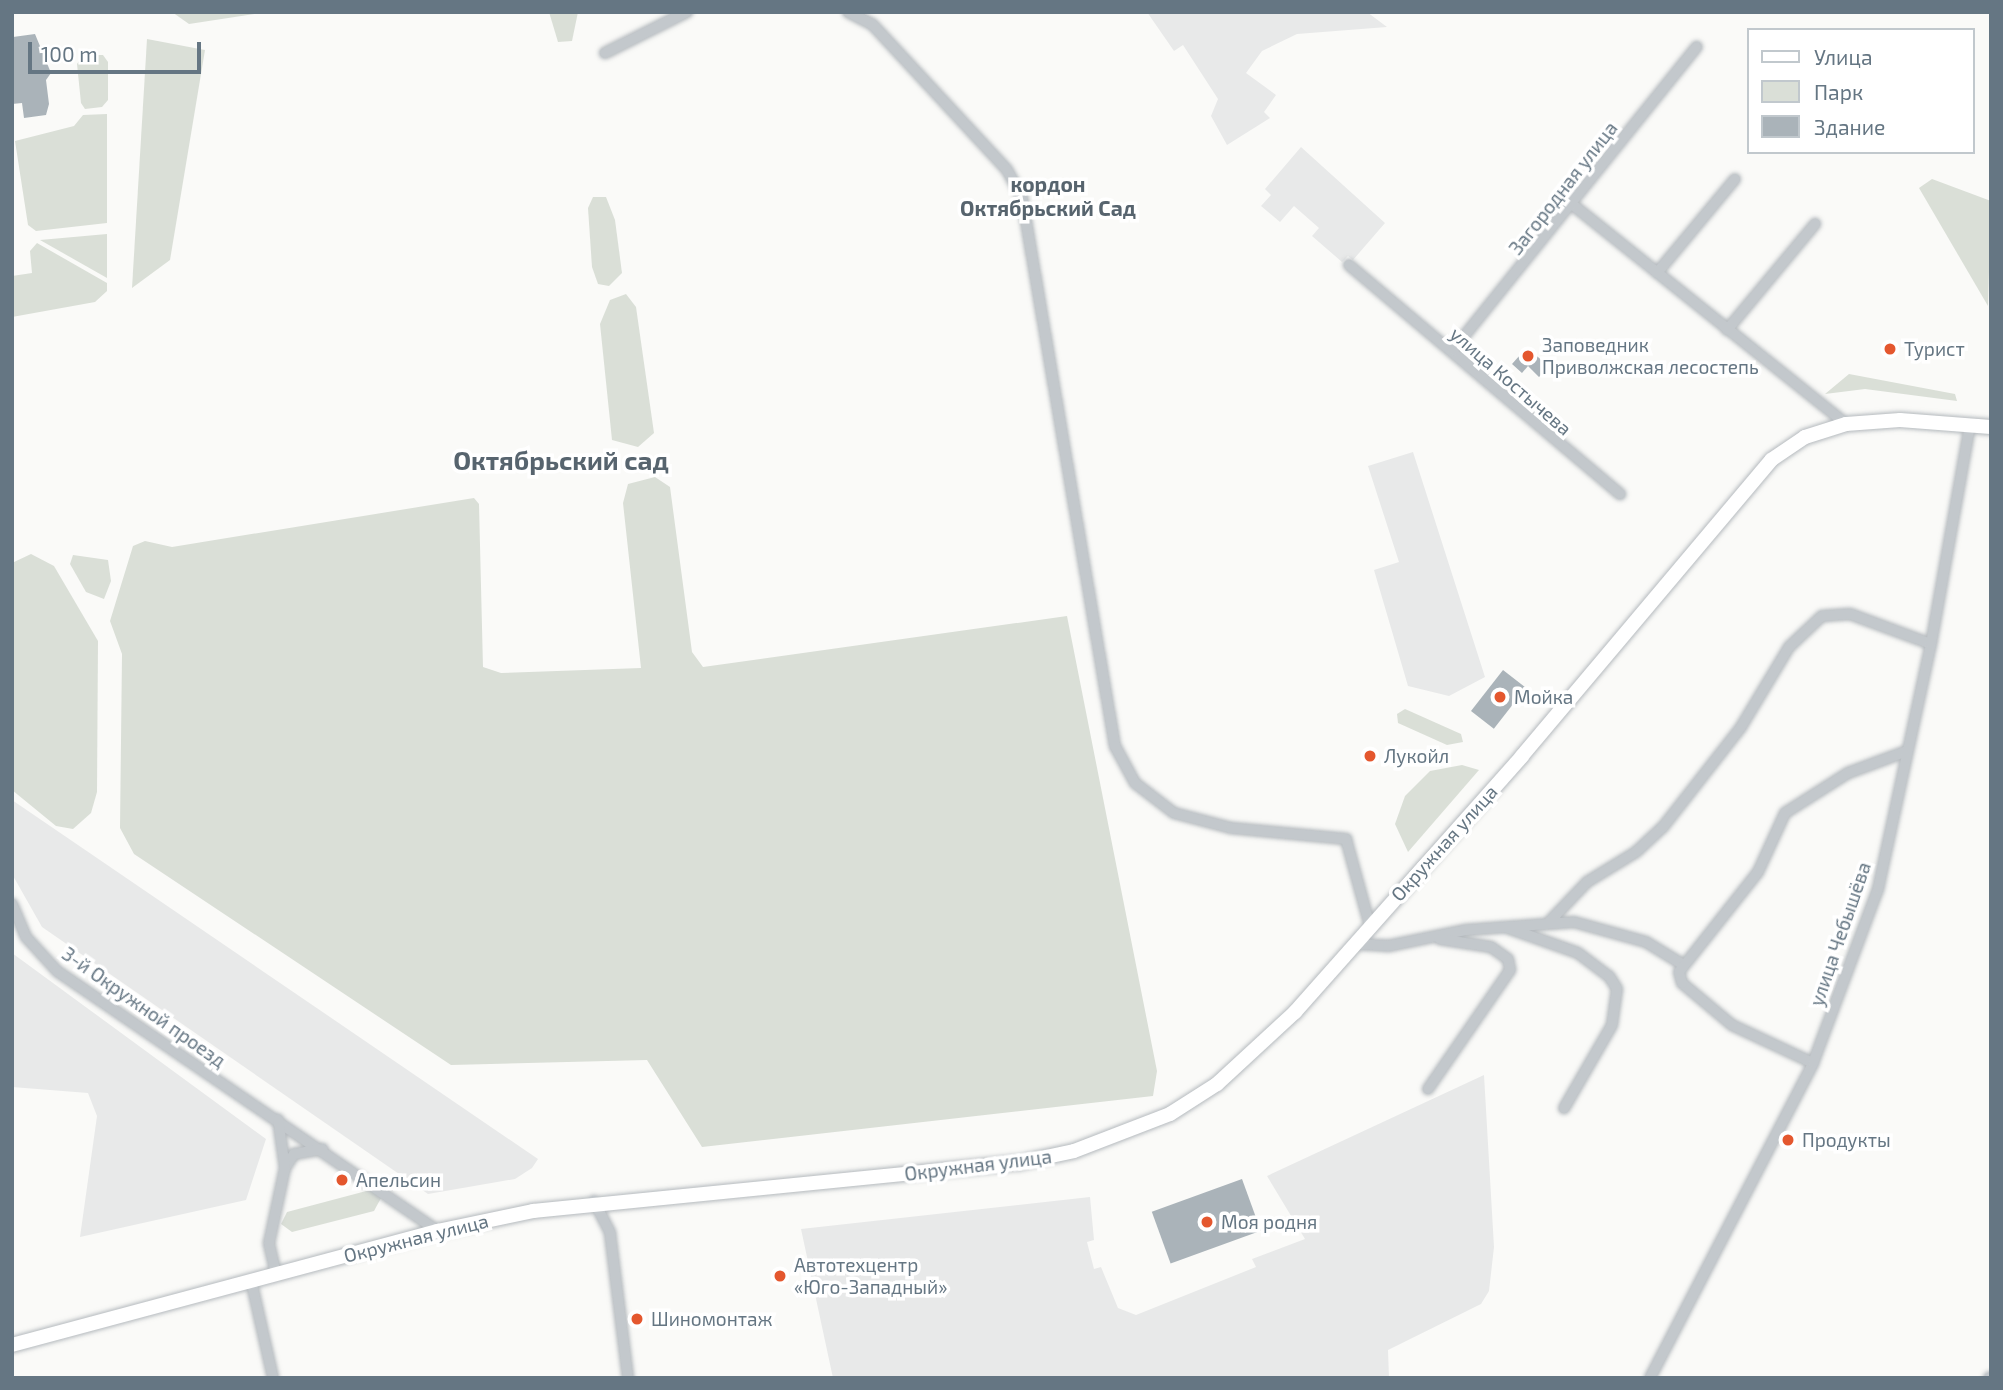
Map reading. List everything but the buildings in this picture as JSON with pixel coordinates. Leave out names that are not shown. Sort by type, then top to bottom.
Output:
[{"type":"main road","name":"Окружная улица","points":[[12,1345],[438,1231],[594,1201],[1018,1163],[1105,1141],[1170,1114],[1217,1084],[1265,1044],[1547,728],[1771,460],[1805,437],[1846,424],[1900,420],[1991,427]]},
{"type":"street","points":[[605,53],[687,12]]},
{"type":"street","points":[[848,12],[872,24],[1007,170],[1022,197],[1115,746],[1135,783],[1174,813],[1231,828],[1346,839],[1370,926]]},
{"type":"street","name":"Загородная улица","points":[[1453,350],[1573,205],[1697,47]]},
{"type":"street","points":[[1657,273],[1735,179]]},
{"type":"street","points":[[1573,205],[1846,424]]},
{"type":"street","points":[[1727,330],[1815,224]]},
{"type":"street","name":"улица Костычева","points":[[1349,265],[1421,331],[1453,350],[1493,391],[1620,494]]},
{"type":"street","name":"улица Чебышёва","points":[[1650,1378],[1813,1063],[1878,889],[1931,644],[1970,425]]},
{"type":"street","points":[[1550,921],[1587,882],[1636,852],[1663,827],[1741,727],[1789,647],[1822,616],[1850,614],[1931,644]]},
{"type":"street","points":[[1813,1063],[1731,1025],[1682,984],[1682,964],[1758,872],[1785,813],[1848,773],[1907,751]]},
{"type":"street","name":"3-й Окружной проезд","points":[[13,910],[26,937],[57,971],[323,1149],[438,1231]]},
{"type":"street","points":[[1355,944],[1436,938],[1550,921],[1601,927],[1646,942],[1682,964]]},
{"type":"street","points":[[1505,926],[1578,953],[1609,976],[1617,989],[1612,1025],[1564,1108]]},
{"type":"street","points":[[1428,1089],[1510,970],[1508,958],[1491,947],[1436,938]]},
{"type":"street","points":[[275,1274],[269,1242],[285,1168],[278,1119]]},
{"type":"street","points":[[285,1168],[294,1154],[323,1149]]},
{"type":"street","points":[[594,1201],[610,1233],[628,1378]]},
{"type":"street","points":[[251,1280],[273,1378]]},
{"type":"shaded area","points":[[1147,12],[1367,12],[1387,27],[1297,34],[1262,51],[1246,73],[1276,95],[1264,112],[1270,118],[1227,145],[1211,116],[1218,99],[1183,45],[1174,51]]},
{"type":"shaded area","points":[[1301,147],[1385,223],[1353,260],[1348,256],[1342,262],[1312,236],[1319,228],[1294,206],[1280,222],[1261,206],[1271,195],[1265,189]]},
{"type":"shaded area","points":[[1413,452],[1485,677],[1449,696],[1408,686],[1374,570],[1399,562],[1368,466]]},
{"type":"shaded area","points":[[12,800],[538,1159],[532,1168],[515,1179],[428,1194],[42,927],[12,874]]},
{"type":"shaded area","points":[[12,953],[266,1139],[246,1200],[80,1237],[97,1116],[88,1093],[12,1087]]},
{"type":"shaded area","points":[[1484,1075],[1494,1247],[1489,1291],[1481,1304],[1388,1350],[1389,1378],[833,1378],[801,1229],[1090,1197],[1094,1240],[1087,1242],[1094,1269],[1101,1267],[1118,1308],[1136,1315],[1256,1267],[1252,1259],[1305,1239],[1267,1176]]},
{"type":"green space","points":[[172,12],[268,12],[189,24]]},
{"type":"green space","points":[[549,12],[578,12],[572,41],[558,42]]},
{"type":"green space","points":[[147,39],[205,50],[170,260],[132,288]]},
{"type":"green space","points":[[83,55],[103,55],[108,62],[108,100],[102,107],[85,109],[81,103],[77,64]]},
{"type":"green space","points":[[107,114],[107,223],[36,231],[28,225],[15,141],[74,126],[83,115]]},
{"type":"green space","points":[[1932,179],[1991,201],[1988,306],[1919,188]]},
{"type":"green space","points":[[593,197],[606,197],[615,220],[622,273],[609,286],[598,284],[592,267],[588,208]]},
{"type":"green space","points":[[107,234],[107,278],[40,240]]},
{"type":"green space","points":[[37,243],[107,283],[107,291],[95,302],[12,317],[12,276],[32,273],[30,251]]},
{"type":"green space","points":[[626,294],[636,307],[654,433],[638,447],[612,440],[600,324],[610,300]]},
{"type":"green space","points":[[1849,374],[1955,394],[1957,401],[1865,389],[1825,394]]},
{"type":"green space","points":[[655,477],[670,487],[692,652],[703,667],[1067,616],[1157,1071],[1153,1096],[702,1147],[647,1060],[451,1065],[134,854],[120,828],[122,654],[110,621],[133,546],[145,541],[172,547],[474,498],[479,504],[483,667],[501,673],[641,668],[623,503],[628,484]]},
{"type":"green space","points":[[31,554],[54,566],[98,641],[97,792],[91,813],[73,829],[56,826],[12,790],[12,563]]},
{"type":"green space","points":[[73,555],[108,560],[111,581],[104,599],[86,592],[70,564]]},
{"type":"green space","points":[[1405,709],[1461,734],[1463,742],[1447,745],[1398,723],[1397,714]]},
{"type":"green space","points":[[1462,765],[1479,770],[1408,852],[1395,824],[1405,796],[1430,771]]},
{"type":"green space","points":[[370,1190],[381,1198],[374,1211],[292,1232],[281,1224],[287,1212]]},
{"type":"place","name":"Турист","points":[[1890,349]]},
{"type":"place","name":"Заповедник Приволжская лесостепь","points":[[1528,356]]},
{"type":"place","name":"Мойка","points":[[1500,697]]},
{"type":"place","name":"Лукойл","points":[[1370,756]]},
{"type":"place","name":"Продукты","points":[[1788,1140]]},
{"type":"place","name":"Апельсин","points":[[342,1180]]},
{"type":"place","name":"Моя родня","points":[[1207,1222]]},
{"type":"place","name":"Автотехцентр «Юго-Западный»","points":[[780,1276]]},
{"type":"place","name":"Шиномонтаж","points":[[637,1319]]},
{"type":"district","name":"кордон Октябрьский Сад","points":[[1048,196]]},
{"type":"district","name":"Октябрьский сад","points":[[561,460]]}]
